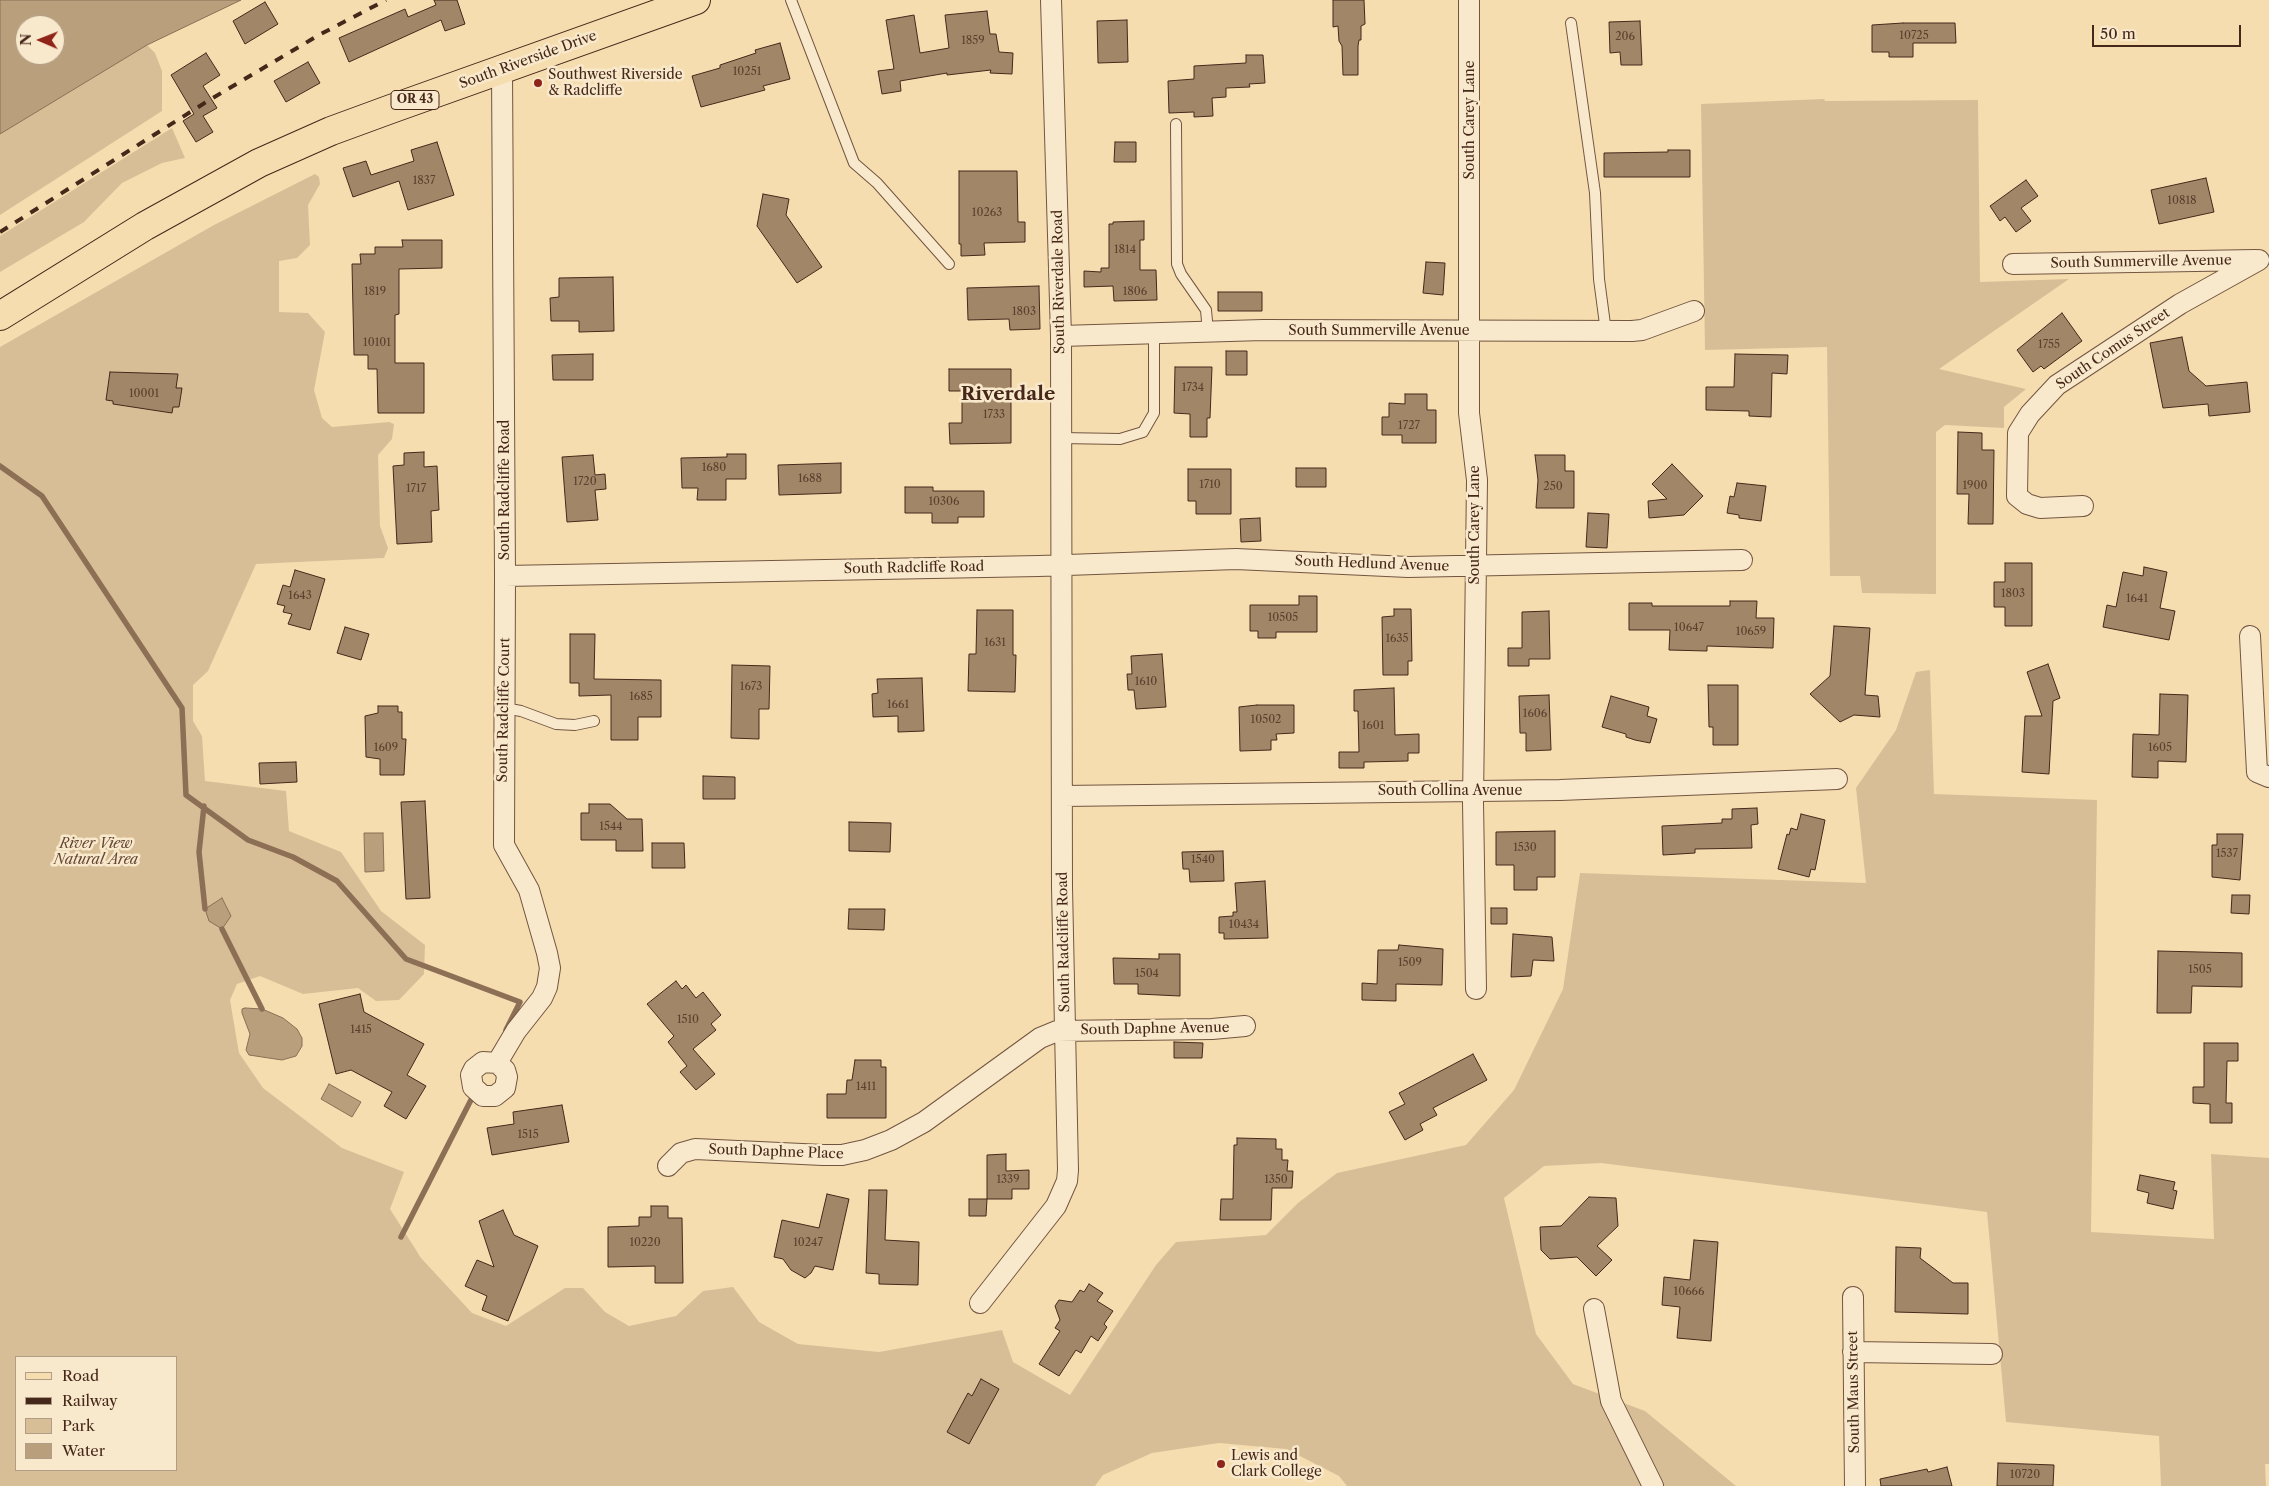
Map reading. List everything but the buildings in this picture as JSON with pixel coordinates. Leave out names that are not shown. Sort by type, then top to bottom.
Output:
[{"type":"main road","name":"South Riverside Drive","points":[[0,316],[145,226],[259,163],[331,131],[696,0]]},
{"type":"street","name":"South Riverdale Road","points":[[1051,0],[1061,336],[1061,564]]},
{"type":"street","name":"South Carey Lane","points":[[1469,0],[1469,413],[1477,480],[1474,790],[1476,989]]},
{"type":"street","name":"South Radcliffe Road","points":[[502,70],[505,576],[1061,564],[1067,1181],[1056,1206],[980,1303]]},
{"type":"street","name":"South Summerville Avenue","points":[[2013,264],[2264,260]]},
{"type":"street","name":"South Comus Street","points":[[2083,506],[2040,508],[2027,504],[2017,496],[2018,433],[2030,414],[2057,385],[2180,304],[2264,260]]},
{"type":"street","name":"South Summerville Avenue","points":[[1061,336],[1208,332],[1606,332],[1642,330],[1694,311]]},
{"type":"street","name":"South Hedlund Avenue","points":[[1061,564],[1241,559],[1375,566],[1476,566],[1742,560]]},
{"type":"street","name":"South Radcliffe Court","points":[[497,1063],[516,1031],[542,998],[547,987],[550,968],[548,952],[529,890],[504,844],[505,576]]},
{"type":"street","points":[[2250,636],[2257,772],[2269,778]]},
{"type":"street","name":"South Collina Avenue","points":[[1062,796],[1560,790],[1837,779]]},
{"type":"street","name":"South Daphne Avenue","points":[[1065,1030],[1212,1029],[1246,1026]]},
{"type":"street","name":"South Daphne Place","points":[[668,1166],[681,1153],[695,1149],[832,1155],[865,1150],[891,1140],[924,1122],[1040,1038],[1050,1032],[1065,1030]]},
{"type":"street","name":"South Maus Street","points":[[1853,1297],[1855,1486]]},
{"type":"street","points":[[1594,1309],[1610,1401],[1653,1486]]},
{"type":"street","points":[[1853,1352],[1992,1354]]},
{"type":"lane","points":[[791,0],[854,163],[877,183],[949,264]]},
{"type":"lane","points":[[1571,23],[1595,193],[1599,279],[1606,332]]},
{"type":"lane","points":[[1176,124],[1177,264],[1181,274],[1206,310],[1208,332]]},
{"type":"lane","points":[[1061,438],[1120,439],[1143,432],[1154,413],[1154,334]]},
{"type":"lane","points":[[504,708],[521,711],[556,724],[576,725],[594,720]]},
{"type":"green space","points":[[147,45],[155,53],[162,71],[162,111],[0,215],[0,134]]},
{"type":"green space","points":[[1824,99],[1825,101],[1978,100],[1980,282],[2069,279],[1939,369],[2026,389],[2004,407],[2004,428],[1945,425],[1936,432],[1936,594],[1862,593],[1860,576],[1830,576],[1827,347],[1705,350],[1701,104]]},
{"type":"green space","points":[[172,128],[185,158],[162,163],[122,183],[84,222],[0,272],[0,236]]},
{"type":"green space","name":"River View Natural Area","points":[[315,174],[319,177],[320,184],[308,205],[310,245],[297,258],[279,261],[279,312],[308,313],[325,332],[314,390],[322,418],[332,427],[389,422],[394,424],[392,439],[378,455],[380,526],[388,548],[384,558],[256,564],[208,671],[193,685],[193,721],[202,736],[205,781],[286,791],[289,831],[341,852],[381,911],[425,945],[424,974],[399,1000],[376,1001],[358,988],[303,994],[260,976],[237,984],[230,1000],[239,1053],[263,1088],[342,1148],[404,1172],[390,1209],[421,1258],[472,1313],[506,1326],[565,1288],[583,1288],[605,1312],[629,1326],[676,1316],[703,1291],[733,1287],[759,1322],[798,1344],[879,1352],[1002,1330],[1013,1362],[1070,1395],[1156,1265],[1176,1242],[1266,1235],[1298,1203],[1337,1173],[1466,1145],[1514,1090],[1563,989],[1580,873],[1866,883],[1856,788],[1896,730],[1916,672],[1930,670],[1934,794],[2097,800],[2091,1232],[2214,1239],[2211,1154],[2269,1158],[2269,1464],[2265,1464],[2266,1486],[2161,1486],[2159,1436],[2006,1422],[1987,1212],[1601,1163],[1544,1166],[1504,1198],[1536,1334],[1573,1384],[1645,1411],[1736,1486],[1347,1486],[1339,1476],[1286,1449],[1219,1443],[1152,1453],[1103,1475],[1095,1486],[0,1486],[0,347],[214,225]]},
{"type":"water","points":[[0,0],[241,0],[147,45],[0,134]]},
{"type":"water","points":[[364,833],[383,833],[384,871],[365,872]]},
{"type":"water","points":[[222,898],[231,916],[222,929],[209,921],[205,909]]},
{"type":"water","points":[[242,1009],[262,1009],[283,1018],[297,1029],[302,1038],[302,1046],[296,1056],[282,1060],[249,1055],[246,1050],[250,1034],[242,1013]]},
{"type":"water","points":[[329,1084],[361,1102],[352,1117],[321,1099]]},
{"type":"waterway","points":[[0,466],[42,496],[182,708],[186,795],[248,840],[293,857],[337,881],[406,959],[520,1002],[506,1030]]},
{"type":"waterway","points":[[204,806],[199,852],[205,909]]},
{"type":"waterway","points":[[222,929],[262,1009]]},
{"type":"waterway","points":[[401,1237],[475,1092]]},
{"type":"railway","points":[[0,232],[211,99],[319,35],[386,0]]},
{"type":"place","name":"Southwest Riverside & Radcliffe","points":[[538,83]]},
{"type":"place","name":"Lewis and Clark College","points":[[1221,1464]]},
{"type":"district","name":"Riverdale","points":[[1008,395]]}]
